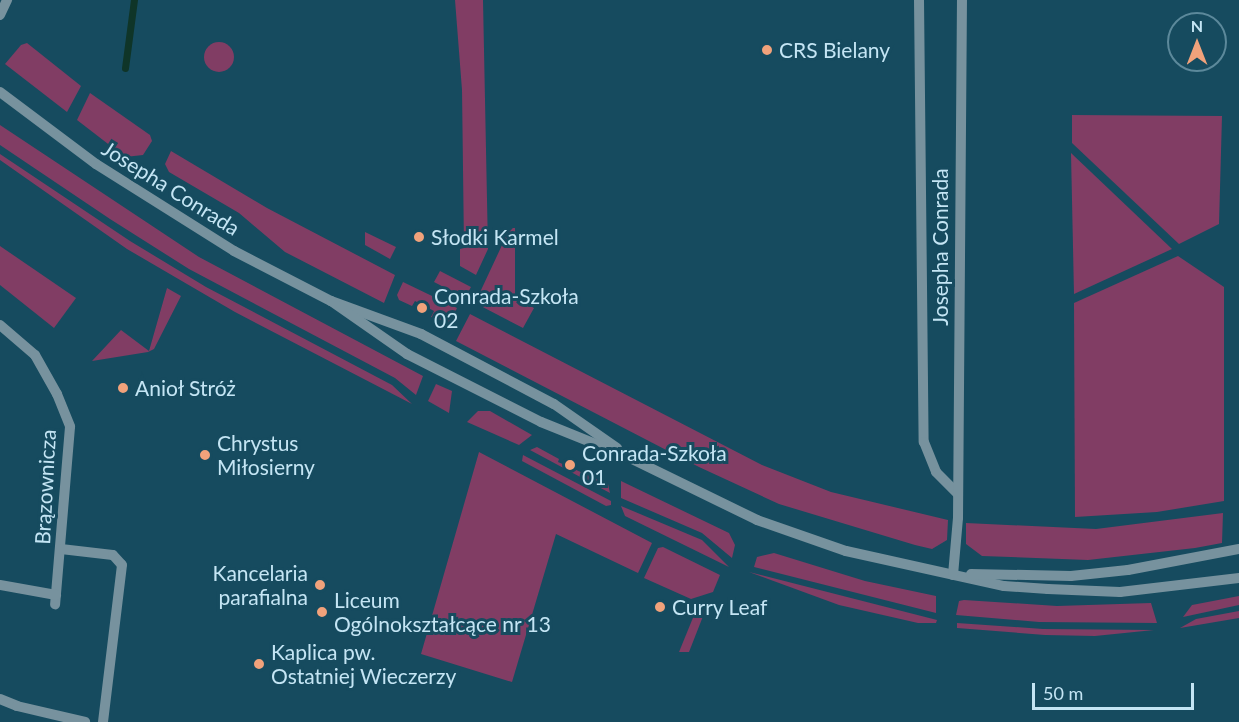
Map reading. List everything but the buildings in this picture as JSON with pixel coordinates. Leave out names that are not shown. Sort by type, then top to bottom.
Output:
[{"type":"street","points":[[0,15],[7,0]]},
{"type":"street","points":[[919,0],[924,442],[936,472],[958,494]]},
{"type":"street","name":"Josepha Conrada","points":[[953,575],[958,494],[962,0]]},
{"type":"street","name":"Josepha Conrada","points":[[2,98],[184,222],[331,301],[398,349],[549,426],[630,458],[724,506],[795,535],[878,560],[1004,586],[1120,592],[1239,578]]},
{"type":"street","name":"Josepha Conrada","points":[[331,301],[394,322],[438,343],[554,404],[630,458]]},
{"type":"street","name":"Brązownicza","points":[[0,325],[35,355],[57,394],[70,427],[55,599],[0,585]]},
{"type":"street","points":[[61,549],[113,555],[122,564],[103,722]]},
{"type":"street","name":"Josepha Conrada","points":[[953,575],[1071,576],[1128,570],[1239,549]]},
{"type":"street","points":[[0,699],[16,706],[85,722]]},
{"type":"shaded area","points":[[455,0],[483,0],[488,249],[476,275],[460,266],[460,249],[464,248],[462,90]]},
{"type":"shaded area","points":[[219,42],[230,46],[234,57],[230,68],[219,72],[208,68],[204,57],[208,46]]},
{"type":"shaded area","points":[[27,43],[81,86],[67,112],[5,64],[21,45]]},
{"type":"shaded area","points":[[90,93],[150,135],[152,141],[143,155],[125,157],[77,120]]},
{"type":"shaded area","points":[[1072,115],[1222,116],[1219,224],[1179,244],[1072,143]]},
{"type":"shaded area","points":[[0,125],[199,257],[423,376],[416,395],[395,378],[189,269],[110,219],[0,145]]},
{"type":"shaded area","points":[[171,151],[267,208],[395,275],[384,303],[285,252],[239,213],[169,172],[165,164]]},
{"type":"shaded area","points":[[1071,153],[1172,249],[1074,294]]},
{"type":"shaded area","points":[[0,154],[130,241],[206,287],[392,385],[412,404],[235,312],[127,249],[0,160]]},
{"type":"shaded area","points":[[510,228],[515,228],[515,298],[534,308],[523,328],[475,303]]},
{"type":"shaded area","points":[[365,232],[396,247],[390,259],[365,245]]},
{"type":"shaded area","points":[[0,246],[76,298],[54,328],[0,285]]},
{"type":"shaded area","points":[[1178,256],[1224,287],[1224,501],[1157,512],[1075,517],[1074,303]]},
{"type":"shaded area","points":[[440,271],[471,287],[465,298],[434,282]]},
{"type":"shaded area","points":[[403,282],[457,308],[450,323],[431,317],[434,311],[415,301],[412,306],[399,300],[397,295]]},
{"type":"shaded area","points":[[167,288],[181,296],[154,349],[148,352],[92,361],[121,330],[149,351]]},
{"type":"shaded area","points":[[470,314],[762,465],[831,492],[948,520],[947,540],[932,549],[915,545],[779,504],[699,467],[456,341]]},
{"type":"shaded area","points":[[436,384],[452,391],[449,413],[428,401]]},
{"type":"shaded area","points":[[478,411],[490,411],[532,435],[519,445],[467,422]]},
{"type":"shaded area","points":[[537,447],[559,459],[558,462],[608,484],[610,493],[530,450]]},
{"type":"shaded area","points":[[479,452],[652,543],[638,573],[556,534],[512,682],[421,654]]},
{"type":"shaded area","points":[[523,455],[611,501],[611,505],[606,506],[522,461]]},
{"type":"shaded area","points":[[621,481],[729,533],[735,545],[732,558],[702,533],[621,498]]},
{"type":"shaded area","points":[[621,506],[702,540],[729,567],[625,516]]},
{"type":"shaded area","points":[[1223,513],[1222,543],[1195,548],[1088,560],[982,556],[966,544],[966,523],[1096,529]]},
{"type":"shaded area","points":[[663,547],[720,575],[713,592],[691,599],[644,578],[658,548]]},
{"type":"shaded area","points":[[774,553],[865,581],[936,596],[936,613],[754,567],[757,557]]},
{"type":"shaded area","points":[[749,572],[937,620],[936,623],[918,623],[839,605]]},
{"type":"shaded area","points":[[1239,596],[1239,605],[1183,617],[1192,605]]},
{"type":"shaded area","points":[[959,601],[1057,606],[1151,603],[1157,623],[1039,622],[956,615]]},
{"type":"shaded area","points":[[699,603],[707,606],[689,652],[679,652]]},
{"type":"shaded area","points":[[1239,611],[1239,618],[1180,628],[1196,619]]},
{"type":"shaded area","points":[[957,623],[1043,629],[1154,630],[1095,636],[1045,635],[957,628]]},
{"type":"waterway","points":[[125,68],[134,0]]},
{"type":"place","name":"CRS Bielany","points":[[767,50]]},
{"type":"place","name":"Słodki Karmel","points":[[419,237]]},
{"type":"place","name":"Conrada-Szkoła 02","points":[[422,308]]},
{"type":"place","name":"Anioł Stróż","points":[[123,388]]},
{"type":"place","name":"Chrystus Miłosierny","points":[[205,455]]},
{"type":"place","name":"Conrada-Szkoła 01","points":[[570,465]]},
{"type":"place","name":"Kancelaria parafialna","points":[[320,585]]},
{"type":"place","name":"Curry Leaf","points":[[660,607]]},
{"type":"place","name":"Liceum Ogólnokształcące nr 13","points":[[322,612]]},
{"type":"place","name":"Kaplica pw. Ostatniej Wieczerzy","points":[[259,664]]}]
